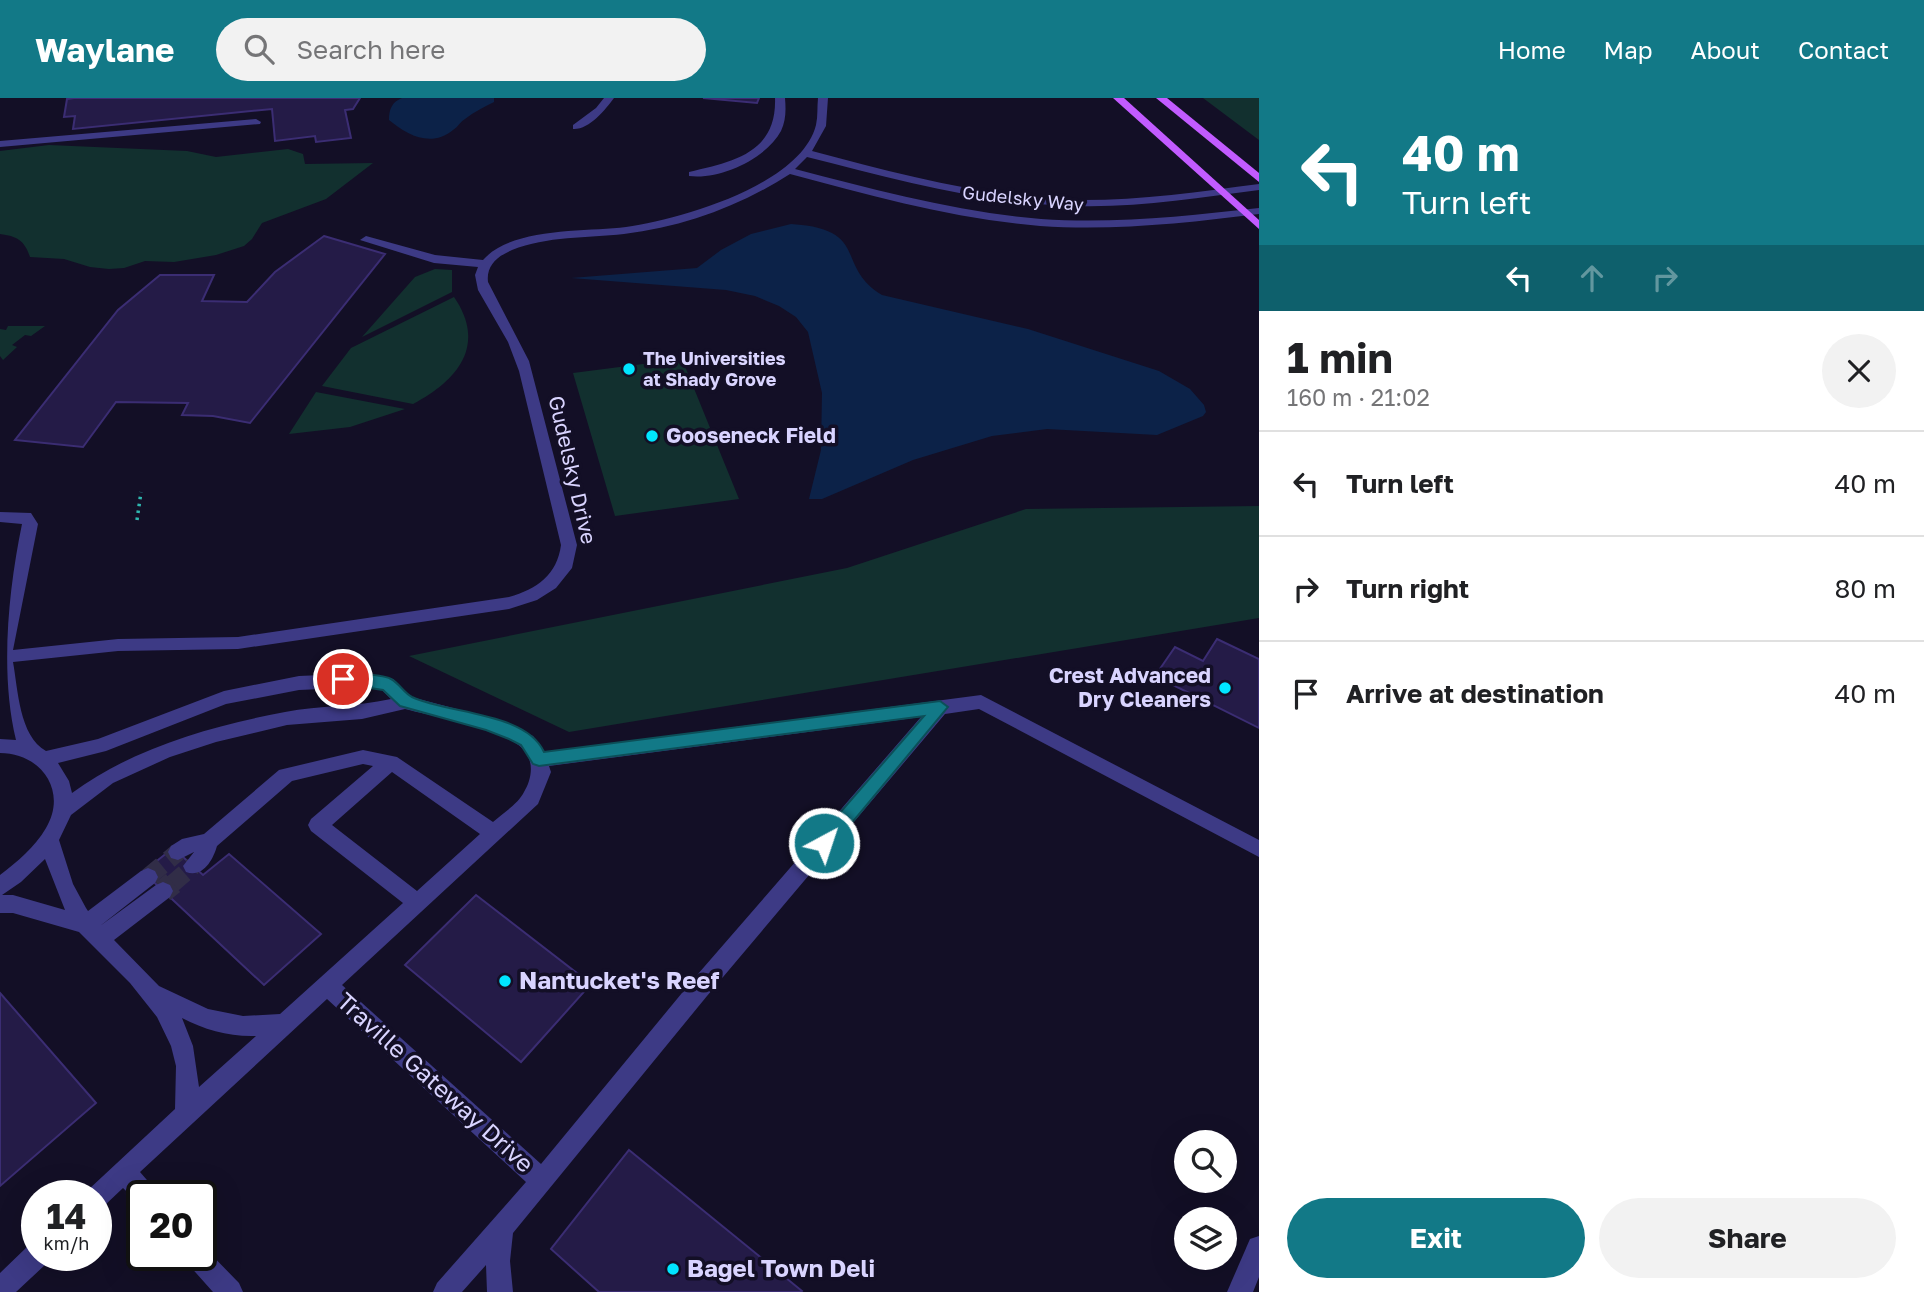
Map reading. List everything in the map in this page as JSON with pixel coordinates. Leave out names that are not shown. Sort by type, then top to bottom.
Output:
[{"type":"main road","points":[[1118,98],[1259,226]]},
{"type":"main road","points":[[1161,98],[1259,179]]},
{"type":"street","points":[[577,127],[600,110],[609,98]]},
{"type":"street","points":[[693,174],[734,165],[768,142],[780,126],[783,113],[780,98]]},
{"type":"street","points":[[366,240],[426,258],[486,264],[502,250],[525,242],[645,228],[702,213],[751,192],[788,170],[806,153],[823,123],[823,98]]},
{"type":"street","points":[[0,144],[256,122]]},
{"type":"street","name":"Gudelsky Way","points":[[806,153],[919,182],[1022,199],[1106,203],[1259,187]]},
{"type":"street","name":"Gudelsky Way","points":[[788,170],[943,208],[1034,220],[1115,224],[1259,211]]},
{"type":"street","name":"Gudelsky Drive","points":[[1,659],[118,645],[237,643],[509,603],[541,592],[552,584],[568,559],[566,529],[519,351],[482,287],[480,279],[486,264]]},
{"type":"street","points":[[0,517],[26,517],[30,524],[1,659],[16,723],[38,755],[57,772],[63,790],[62,811],[50,841],[28,867],[0,887]]},
{"type":"street","points":[[0,746],[38,755],[100,746],[224,698],[299,683],[366,680],[387,684],[405,702]]},
{"type":"street","points":[[62,811],[106,778],[164,752],[215,735],[287,718],[362,712],[405,702],[489,724],[527,741],[535,750],[542,772],[531,799],[326,984]]},
{"type":"street","points":[[539,760],[981,702],[1259,849]]},
{"type":"street","points":[[542,1181],[699,989],[940,707]]},
{"type":"street","points":[[186,859],[188,845],[209,841],[286,775],[363,757],[391,762],[494,833]]},
{"type":"street","points":[[391,762],[318,825],[417,903]]},
{"type":"street","points":[[50,841],[58,874],[93,932],[155,994],[184,1045],[190,1083],[186,1114]]},
{"type":"street","points":[[93,932],[148,877]]},
{"type":"street","points":[[0,904],[13,904],[93,932],[163,891]]},
{"type":"street","name":"Traville Gateway Drive","points":[[112,1183],[326,984],[542,1181],[446,1292]]},
{"type":"street","points":[[155,994],[205,1019],[243,1026],[283,1024]]},
{"type":"street","points":[[124,1171],[132,1180]]},
{"type":"street","points":[[500,1292],[498,1261],[501,1228]]},
{"type":"street","points":[[1240,1292],[1259,1248]]},
{"type":"street","points":[[0,1290],[21,1270]]},
{"type":"street","points":[[211,1271],[230,1292]]},
{"type":"path","points":[[137,520],[141,492]]},
{"type":"green space","points":[[1203,98],[1259,98],[1259,140]]},
{"type":"green space","points":[[49,145],[187,151],[216,157],[288,149],[303,154],[305,164],[373,163],[326,199],[262,223],[244,246],[216,255],[174,262],[145,261],[124,268],[109,269],[90,267],[64,259],[30,257],[20,240],[0,234],[0,151]]},
{"type":"green space","points":[[435,269],[452,270],[452,292],[362,337],[415,277]]},
{"type":"green space","points":[[454,297],[464,314],[468,331],[467,346],[463,360],[454,372],[429,394],[413,404],[322,386],[351,348]]},
{"type":"green space","points":[[8,326],[45,326],[31,336],[25,335],[12,345],[17,347],[3,360],[0,356],[0,329],[6,330]]},
{"type":"green space","name":"Gooseneck Field","points":[[682,359],[739,499],[615,516],[573,373]]},
{"type":"green space","points":[[316,392],[405,409],[350,427],[289,434]]},
{"type":"green space","points":[[1259,506],[1259,618],[569,732],[409,656],[847,568],[1026,509]]},
{"type":"water","points":[[402,98],[494,98],[494,102],[463,120],[445,135],[428,139],[411,135],[389,120],[392,106]]},
{"type":"water","points":[[791,224],[816,227],[832,233],[842,241],[868,284],[882,295],[1028,329],[1159,371],[1190,389],[1204,405],[1206,412],[1203,416],[1157,435],[1047,429],[992,436],[913,460],[822,499],[809,499],[821,450],[822,393],[808,332],[796,317],[755,296],[726,290],[571,278],[697,268],[721,250],[751,234]]},
{"type":"building","points":[[74,98],[360,98],[353,109],[345,110],[351,138],[316,142],[315,136],[275,141],[272,109],[73,129],[75,116],[64,117],[67,99]]},
{"type":"building","points":[[703,98],[759,98],[757,103]]},
{"type":"building","points":[[324,236],[385,254],[250,423],[213,416],[182,415],[188,403],[116,402],[83,447],[15,440],[118,310],[160,275],[214,275],[202,301],[247,302],[275,272]]},
{"type":"building","points":[[1217,639],[1259,659],[1259,728],[1155,676],[1175,647],[1203,661]]},
{"type":"building","points":[[173,848],[203,875],[229,854],[321,934],[264,985],[143,872]]},
{"type":"building","points":[[476,895],[591,984],[521,1062],[405,965]]},
{"type":"building","points":[[0,993],[96,1103],[0,1186]]},
{"type":"building","points":[[629,1150],[802,1291],[599,1292],[551,1249]]},
{"type":"tunnel","points":[[148,877],[178,852]]},
{"type":"tunnel","points":[[171,885],[193,866]]},
{"type":"tunnel","points":[[163,891],[173,883]]},
{"type":"place","name":"The Universities at Shady Grove","points":[[629,369]]},
{"type":"place","name":"Gooseneck Field","points":[[652,436]]},
{"type":"place","name":"Crest Advanced Dry Cleaners","points":[[1225,688]]},
{"type":"place","name":"Nantucket's Reef","points":[[505,981]]},
{"type":"place","name":"Bagel Town Deli","points":[[673,1269]]},
{"type":"route","points":[[343,679],[387,684],[405,702],[489,724],[515,734],[527,741],[539,760],[940,707],[824,843]]}]
